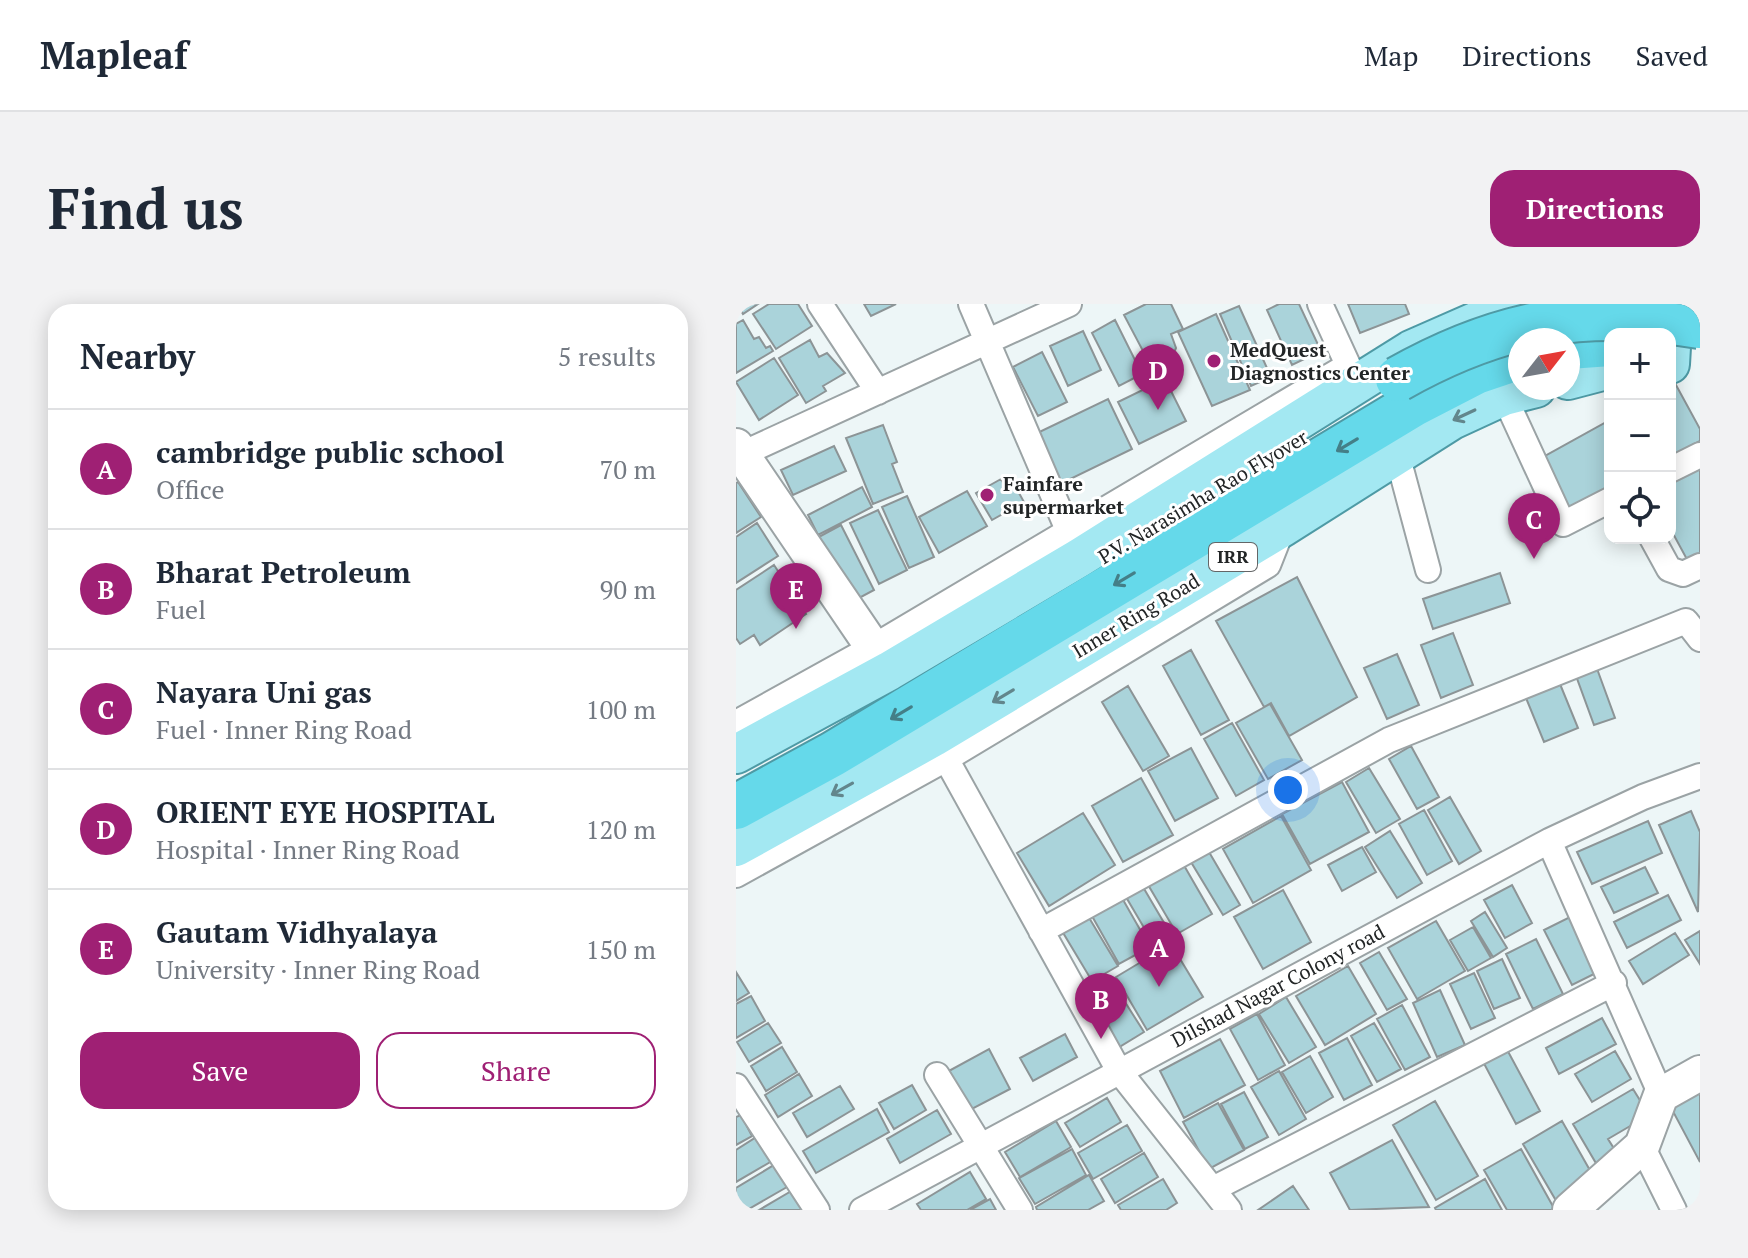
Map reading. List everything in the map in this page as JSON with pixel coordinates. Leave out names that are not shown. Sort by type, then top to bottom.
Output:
[{"type":"highway","name":"P.V. Narasimha Rao Flyover","points":[[736,774],[819,728],[1398,379],[1464,345],[1510,329],[1558,320],[1642,317],[1700,326]]},
{"type":"highway","points":[[1580,346],[1604,344]]},
{"type":"highway","points":[[1676,350],[1700,355]]},
{"type":"highway","name":"P.V. Narasimha Rao Flyover","points":[[736,807],[833,754],[1414,404],[1476,372],[1508,361]]},
{"type":"main road","points":[[736,754],[881,659],[1353,376],[1441,335],[1527,304]]},
{"type":"main road","points":[[1670,304],[1672,328]]},
{"type":"main road","points":[[1676,366],[1700,372]]},
{"type":"main road","points":[[1580,377],[1604,371]]},
{"type":"main road","name":"Inner Ring Road","points":[[736,847],[940,748],[1452,420],[1508,397]]},
{"type":"street","points":[[820,304],[878,392]]},
{"type":"street","points":[[971,304],[1073,544]]},
{"type":"street","points":[[736,723],[881,659],[739,450],[878,392],[1069,304]]},
{"type":"street","points":[[1320,304],[1353,376]]},
{"type":"street","points":[[1523,400],[1563,524],[1604,503]]},
{"type":"street","points":[[1397,454],[1428,570]]},
{"type":"street","points":[[1676,467],[1700,455]]},
{"type":"street","points":[[1655,544],[1669,569],[1683,574],[1700,566]]},
{"type":"street","points":[[1041,931],[1389,740],[1686,621],[1700,639]]},
{"type":"street","points":[[736,875],[940,748],[1119,1071],[1229,1210]]},
{"type":"street","name":"Dilshad Nagar Colony road","points":[[862,1210],[1549,841],[1643,797],[1700,776]]},
{"type":"street","points":[[1549,841],[1661,1095]]},
{"type":"street","points":[[1213,1189],[1614,983]]},
{"type":"street","points":[[1570,1210],[1642,1146],[1661,1095],[1700,1073]]},
{"type":"street","points":[[937,1075],[1020,1210]]},
{"type":"street","points":[[736,1086],[817,1210]]},
{"type":"street","points":[[1642,1146],[1674,1210]]},
{"type":"building","points":[[737,304],[758,304],[743,314]]},
{"type":"building","points":[[769,304],[798,304],[812,326],[776,349],[753,314]]},
{"type":"building","points":[[864,304],[896,304],[871,316]]},
{"type":"building","points":[[1146,304],[1171,304],[1183,329],[1171,334],[1176,348],[1171,360],[1153,370],[1124,315]]},
{"type":"building","points":[[1279,304],[1299,304],[1321,351],[1292,365],[1267,310]]},
{"type":"building","points":[[1348,304],[1405,304],[1409,314],[1360,333]]},
{"type":"building","points":[[1239,306],[1271,377],[1251,386],[1220,314]]},
{"type":"building","name":"MedQuest Diagnostics Center","points":[[1216,314],[1250,390],[1212,406],[1178,332]]},
{"type":"building","points":[[743,320],[754,339],[759,337],[766,348],[770,346],[773,351],[736,373],[736,324]]},
{"type":"building","points":[[1115,320],[1142,374],[1119,386],[1092,333]]},
{"type":"building","points":[[1083,331],[1101,370],[1068,386],[1050,346]]},
{"type":"building","points":[[810,340],[819,357],[827,353],[845,373],[823,386],[826,391],[806,403],[779,358]]},
{"type":"building","points":[[1042,352],[1067,402],[1038,416],[1013,367]]},
{"type":"building","points":[[774,358],[798,395],[759,420],[736,382]]},
{"type":"building","points":[[1165,379],[1186,421],[1139,444],[1118,402]]},
{"type":"building","points":[[1676,385],[1700,429],[1700,441],[1676,454]]},
{"type":"building","points":[[1108,399],[1132,449],[1056,486],[1031,436]]},
{"type":"building","points":[[1604,423],[1604,493],[1565,514],[1536,461]]},
{"type":"building","points":[[883,425],[897,462],[892,464],[903,492],[873,504],[846,438]]},
{"type":"building","points":[[834,446],[846,471],[793,495],[781,470]]},
{"type":"building","points":[[1700,467],[1700,560],[1690,565],[1676,539],[1676,480]]},
{"type":"building","points":[[1001,479],[1006,488],[1014,484],[1024,502],[992,520],[976,493]]},
{"type":"building","points":[[736,483],[761,517],[736,533]]},
{"type":"building","points":[[862,487],[872,507],[818,535],[808,515]]},
{"type":"building","points":[[967,491],[987,526],[939,553],[919,517]]},
{"type":"building","points":[[907,496],[934,557],[909,568],[882,507]]},
{"type":"building","points":[[878,510],[907,570],[879,584],[850,523]]},
{"type":"building","points":[[757,523],[778,556],[736,583],[736,537]]},
{"type":"building","points":[[841,525],[874,590],[848,604],[815,539]]},
{"type":"building","points":[[774,565],[806,614],[760,645],[754,635],[740,644],[736,638],[736,590]]},
{"type":"building","points":[[1500,573],[1510,603],[1433,629],[1423,599]]},
{"type":"building","points":[[1297,577],[1357,697],[1289,736],[1271,703],[1264,707],[1216,621]]},
{"type":"building","points":[[1453,633],[1473,685],[1441,698],[1421,645]]},
{"type":"building","points":[[1191,650],[1229,720],[1201,735],[1163,666]]},
{"type":"building","points":[[1397,654],[1419,705],[1387,719],[1364,668]]},
{"type":"building","points":[[1596,666],[1615,718],[1594,725],[1575,673]]},
{"type":"building","points":[[1560,684],[1578,728],[1544,742],[1526,698]]},
{"type":"building","points":[[1128,686],[1169,756],[1143,771],[1102,702]]},
{"type":"building","points":[[1270,704],[1302,760],[1268,779],[1236,723]]},
{"type":"building","points":[[1232,723],[1264,780],[1236,796],[1204,739]]},
{"type":"building","points":[[1411,746],[1439,797],[1417,809],[1389,759]]},
{"type":"building","points":[[1191,748],[1218,798],[1175,821],[1148,771]]},
{"type":"building","points":[[1369,768],[1400,819],[1376,833],[1346,782]]},
{"type":"building","points":[[1141,778],[1173,835],[1123,862],[1092,806]]},
{"type":"building","points":[[1342,782],[1369,832],[1310,864],[1282,814]]},
{"type":"building","points":[[1450,797],[1481,851],[1459,864],[1428,810]]},
{"type":"building","points":[[1424,810],[1452,861],[1427,875],[1399,824]]},
{"type":"building","points":[[1691,811],[1700,832],[1698,912],[1659,825]]},
{"type":"building","points":[[1083,813],[1115,865],[1049,906],[1017,853]]},
{"type":"building","points":[[1281,816],[1311,870],[1253,903],[1223,849]]},
{"type":"building","points":[[1648,821],[1662,853],[1592,884],[1577,852]]},
{"type":"building","points":[[1390,831],[1422,883],[1397,898],[1365,847]]},
{"type":"building","points":[[1362,847],[1376,872],[1342,891],[1328,865]]},
{"type":"building","points":[[1209,852],[1240,905],[1223,915],[1191,862]]},
{"type":"building","points":[[1182,862],[1212,914],[1177,934],[1147,883]]},
{"type":"building","points":[[1645,867],[1658,893],[1614,913],[1601,887]]},
{"type":"building","points":[[1512,885],[1532,923],[1505,938],[1484,900]]},
{"type":"building","points":[[1143,887],[1170,933],[1153,943],[1126,897]]},
{"type":"building","points":[[1283,890],[1311,942],[1263,969],[1234,917]]},
{"type":"building","points":[[1668,895],[1681,920],[1627,948],[1614,922]]},
{"type":"building","points":[[1122,898],[1150,947],[1119,964],[1092,916]]},
{"type":"building","points":[[1485,912],[1507,948],[1493,957],[1471,921]]},
{"type":"building","points":[[1088,916],[1118,966],[1092,981],[1062,931]]},
{"type":"building","points":[[1572,916],[1600,971],[1572,985],[1544,930]]},
{"type":"building","points":[[1436,921],[1465,971],[1417,999],[1388,948]]},
{"type":"building","points":[[1473,927],[1491,958],[1468,971],[1450,940]]},
{"type":"building","points":[[1700,931],[1700,964],[1685,940]]},
{"type":"building","points":[[1675,933],[1689,955],[1643,984],[1629,961]]},
{"type":"building","points":[[1536,939],[1563,994],[1533,1009],[1506,954]]},
{"type":"building","points":[[1171,944],[1203,997],[1147,1030],[1116,977]]},
{"type":"building","points":[[1379,952],[1407,999],[1387,1010],[1360,963]]},
{"type":"building","points":[[1502,959],[1520,998],[1494,1009],[1477,971]]},
{"type":"building","points":[[1348,966],[1376,1014],[1325,1045],[1296,996]]},
{"type":"building","points":[[736,972],[749,993],[736,1001]]},
{"type":"building","points":[[1474,973],[1495,1018],[1471,1029],[1450,984]]},
{"type":"building","points":[[1111,980],[1144,1032],[1116,1049],[1084,996]]},
{"type":"building","points":[[1440,990],[1465,1045],[1437,1057],[1413,1003]]},
{"type":"building","points":[[751,996],[765,1021],[736,1038],[736,1004]]},
{"type":"building","points":[[1286,997],[1316,1047],[1289,1063],[1259,1014]]},
{"type":"building","points":[[1402,1005],[1430,1057],[1405,1070],[1377,1019]]},
{"type":"building","points":[[1257,1014],[1285,1065],[1258,1080],[1230,1029]]},
{"type":"building","points":[[1602,1018],[1616,1044],[1559,1074],[1546,1048]]},
{"type":"building","points":[[768,1023],[781,1043],[749,1062],[737,1042]]},
{"type":"building","points":[[1374,1023],[1401,1069],[1377,1082],[1351,1036]]},
{"type":"building","points":[[1065,1034],[1077,1057],[1033,1081],[1020,1058]]},
{"type":"building","points":[[1347,1038],[1372,1085],[1344,1100],[1319,1053]]},
{"type":"building","points":[[1220,1039],[1245,1085],[1184,1118],[1160,1071]]},
{"type":"building","points":[[1504,1044],[1540,1111],[1516,1124],[1480,1056]]},
{"type":"building","points":[[782,1047],[797,1072],[766,1091],[751,1066]]},
{"type":"building","points":[[989,1049],[1010,1089],[968,1111],[947,1072]]},
{"type":"building","points":[[1615,1051],[1631,1079],[1592,1102],[1575,1074]]},
{"type":"building","points":[[1310,1056],[1333,1097],[1306,1113],[1282,1072]]},
{"type":"building","points":[[1279,1071],[1306,1119],[1279,1135],[1251,1087]]},
{"type":"building","points":[[799,1074],[812,1096],[778,1117],[765,1095]]},
{"type":"building","points":[[912,1085],[926,1110],[894,1129],[879,1103]]},
{"type":"building","points":[[1700,1085],[1700,1162],[1668,1102]]},
{"type":"building","points":[[840,1086],[854,1109],[807,1137],[793,1113]]},
{"type":"building","points":[[1633,1089],[1649,1115],[1608,1139],[1620,1158],[1600,1170],[1573,1124]]},
{"type":"building","points":[[1244,1092],[1268,1137],[1245,1149],[1221,1104]]},
{"type":"building","points":[[1107,1098],[1121,1122],[1080,1147],[1065,1123]]},
{"type":"building","points":[[1435,1101],[1478,1176],[1436,1200],[1393,1125]]},
{"type":"building","points":[[1218,1103],[1244,1150],[1209,1169],[1183,1122]]},
{"type":"building","points":[[877,1109],[889,1132],[816,1173],[803,1151]]},
{"type":"building","points":[[937,1110],[951,1134],[900,1163],[887,1139]]},
{"type":"building","points":[[741,1115],[752,1136],[736,1145],[736,1117]]},
{"type":"building","points":[[1056,1121],[1071,1147],[1020,1177],[1005,1152]]},
{"type":"building","points":[[1562,1121],[1596,1181],[1558,1204],[1523,1144]]},
{"type":"building","points":[[1127,1125],[1142,1151],[1093,1179],[1078,1153]]},
{"type":"building","points":[[758,1136],[772,1161],[736,1182],[736,1150]]},
{"type":"building","points":[[1392,1140],[1429,1207],[1350,1210],[1330,1173]]},
{"type":"building","points":[[1072,1149],[1086,1175],[1035,1204],[1019,1178]]},
{"type":"building","points":[[1521,1149],[1555,1210],[1507,1210],[1484,1170]]},
{"type":"building","points":[[1144,1153],[1158,1177],[1115,1203],[1101,1179]]},
{"type":"building","points":[[774,1165],[787,1187],[747,1210],[736,1210],[736,1188]]},
{"type":"building","points":[[970,1172],[986,1199],[967,1210],[921,1210],[917,1204]]},
{"type":"building","points":[[1089,1175],[1104,1201],[1088,1210],[1037,1210],[1036,1207]]},
{"type":"building","points":[[1163,1179],[1177,1203],[1166,1210],[1121,1210],[1118,1205]]},
{"type":"building","points":[[1485,1179],[1502,1210],[1436,1210],[1435,1208]]},
{"type":"building","points":[[1293,1186],[1309,1210],[1258,1210]]},
{"type":"building","points":[[793,1190],[805,1210],[759,1210]]},
{"type":"building","points":[[990,1199],[996,1210],[970,1210]]},
{"type":"place","name":"MedQuest Diagnostics Center","points":[[1214,361]]},
{"type":"place","name":"ORIENT EYE HOSPITAL","points":[[1158,410]]},
{"type":"place","name":"Fainfare supermarket","points":[[987,495]]},
{"type":"place","name":"Nayara Uni gas","points":[[1534,559]]},
{"type":"place","name":"Gautam Vidhyalaya","points":[[796,629]]},
{"type":"place","name":"cambridge public school","points":[[1159,987]]},
{"type":"place","name":"Bharat Petroleum","points":[[1101,1039]]}]
